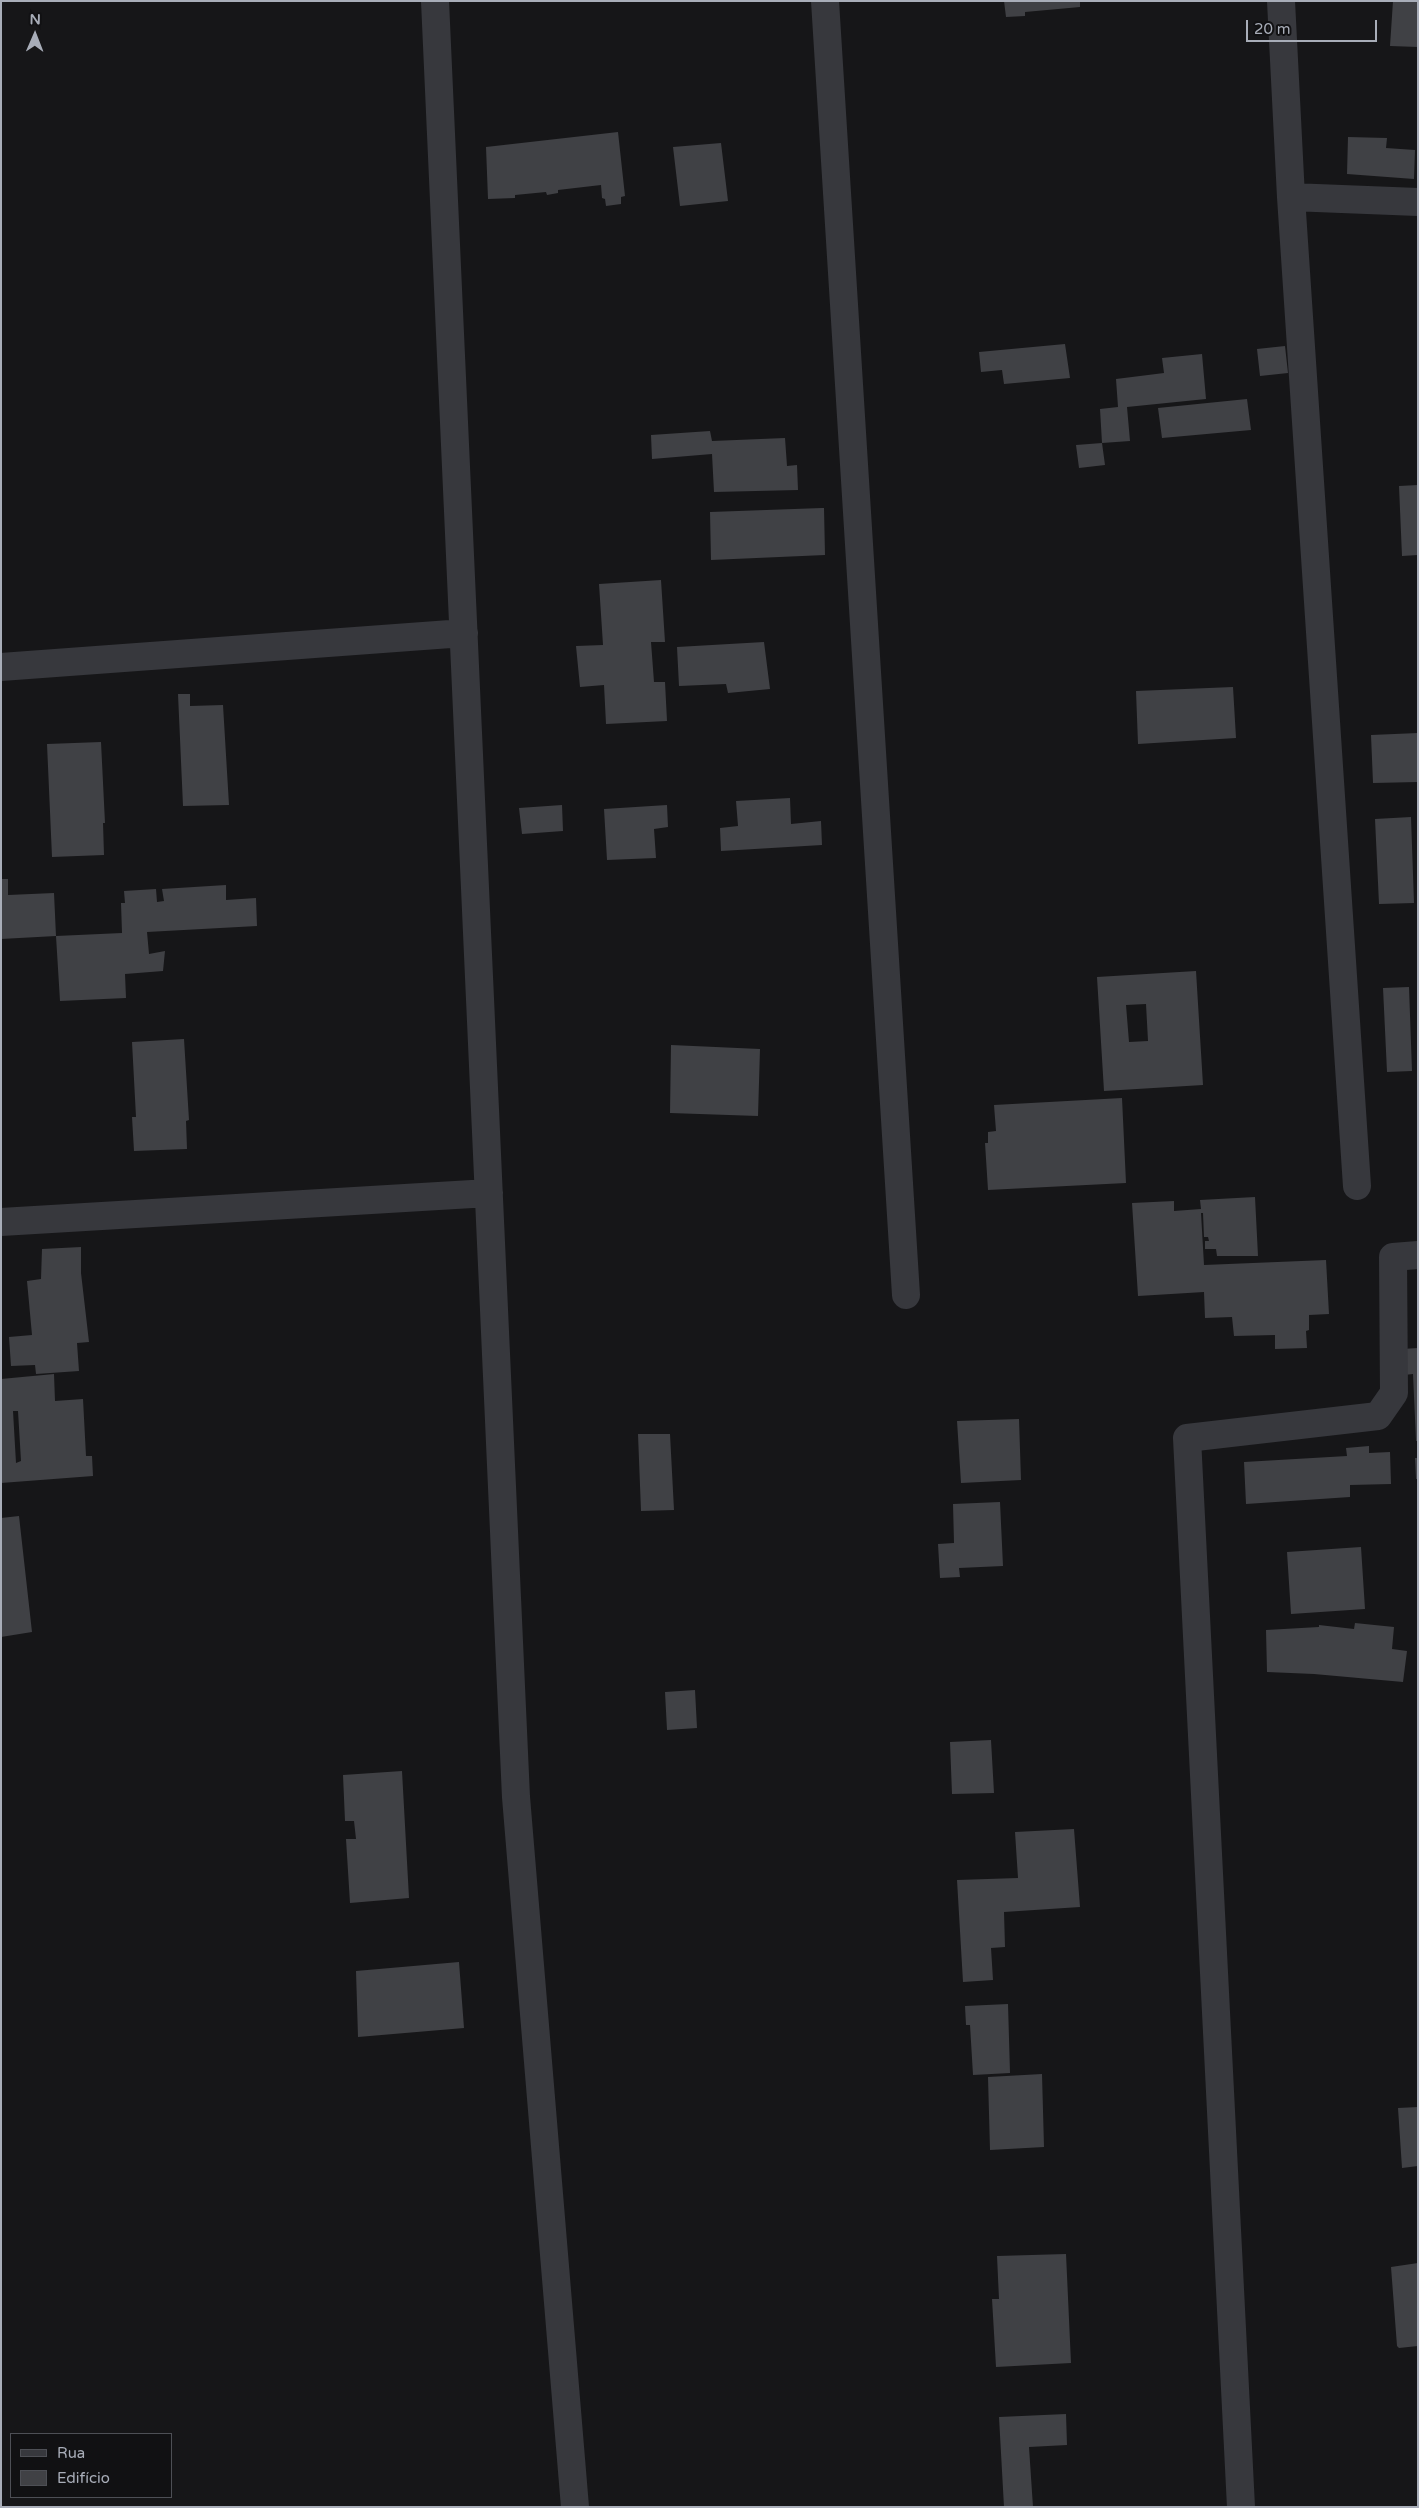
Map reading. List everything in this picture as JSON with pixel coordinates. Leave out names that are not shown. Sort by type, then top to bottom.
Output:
[{"type":"street","points":[[435,1],[516,1796],[575,2507]]},
{"type":"street","points":[[825,1],[906,1295]]},
{"type":"street","points":[[1281,1],[1291,198],[1357,1186]]},
{"type":"street","points":[[1291,198],[1418,202]]},
{"type":"street","points":[[1,666],[464,633]]},
{"type":"street","points":[[1,1222],[489,1193]]},
{"type":"street","points":[[1241,2507],[1186,1438],[1378,1416],[1394,1393],[1393,1257],[1418,1255]]},
{"type":"building","points":[[1004,1],[1080,1],[1080,7],[1025,12],[1025,16],[1006,17]]},
{"type":"building","points":[[1393,1],[1418,1],[1418,47],[1390,46]]},
{"type":"building","points":[[618,132],[625,196],[621,197],[621,204],[606,206],[605,199],[602,198],[601,185],[558,190],[558,193],[547,195],[546,192],[515,195],[515,198],[488,199],[486,147]]},
{"type":"building","points":[[1348,137],[1387,138],[1386,148],[1415,150],[1414,179],[1347,174]]},
{"type":"building","points":[[721,143],[728,201],[680,206],[673,147]]},
{"type":"building","points":[[1065,344],[1070,378],[1004,384],[1002,370],[981,372],[979,352]]},
{"type":"building","points":[[1285,346],[1288,373],[1260,376],[1257,349]]},
{"type":"building","points":[[1202,354],[1206,399],[1127,407],[1130,441],[1102,443],[1100,409],[1118,407],[1116,379],[1164,373],[1162,358]]},
{"type":"building","points":[[1247,399],[1251,430],[1162,438],[1158,408]]},
{"type":"building","points":[[710,431],[712,441],[785,438],[787,466],[797,465],[798,490],[714,492],[712,454],[652,459],[651,435]]},
{"type":"building","points":[[1102,443],[1105,465],[1079,468],[1076,445]]},
{"type":"building","points":[[1418,485],[1418,555],[1402,556],[1399,486]]},
{"type":"building","points":[[824,508],[825,555],[711,560],[710,512]]},
{"type":"building","points":[[661,580],[665,642],[651,642],[654,682],[665,682],[667,721],[606,724],[604,685],[580,687],[576,646],[603,645],[599,584]]},
{"type":"building","points":[[764,642],[770,689],[728,693],[726,684],[679,686],[677,647]]},
{"type":"building","points":[[1233,687],[1236,738],[1138,744],[1136,691]]},
{"type":"building","points":[[178,694],[190,694],[190,706],[223,705],[229,805],[183,806]]},
{"type":"building","points":[[1418,733],[1418,782],[1373,783],[1371,735]]},
{"type":"building","points":[[101,742],[105,823],[103,823],[104,855],[52,857],[47,744]]},
{"type":"building","points":[[790,798],[791,824],[821,821],[822,845],[721,851],[720,828],[738,826],[736,801]]},
{"type":"building","points":[[562,805],[563,831],[522,834],[519,808]]},
{"type":"building","points":[[667,805],[668,827],[654,829],[656,858],[607,860],[604,809]]},
{"type":"building","points":[[1411,817],[1414,903],[1379,904],[1375,819]]},
{"type":"building","points":[[1,879],[8,879],[8,895],[54,893],[56,936],[1,939]]},
{"type":"building","points":[[226,885],[226,900],[256,898],[257,926],[147,932],[149,954],[165,951],[163,971],[125,974],[126,998],[60,1001],[56,936],[122,933],[121,903],[125,903],[124,891],[156,889],[157,902],[164,901],[162,889]]},
{"type":"building","points":[[1196,971],[1203,1085],[1104,1091],[1097,977]],"holes":[[[1146,1004],[1148,1041],[1129,1042],[1126,1005]]]},
{"type":"building","points":[[1409,987],[1412,1071],[1387,1072],[1383,988]]},
{"type":"building","points":[[184,1039],[189,1120],[186,1121],[187,1149],[134,1151],[132,1117],[136,1117],[132,1042]]},
{"type":"building","points":[[671,1045],[760,1049],[758,1116],[670,1113]]},
{"type":"building","points":[[1122,1098],[1126,1183],[988,1190],[985,1143],[988,1143],[988,1132],[996,1131],[994,1105]]},
{"type":"building","points":[[1255,1197],[1258,1256],[1217,1256],[1216,1249],[1205,1249],[1205,1241],[1209,1241],[1208,1237],[1204,1237],[1203,1213],[1201,1213],[1204,1265],[1326,1260],[1329,1314],[1309,1315],[1309,1330],[1306,1331],[1307,1348],[1275,1349],[1275,1335],[1234,1336],[1232,1317],[1205,1318],[1204,1292],[1138,1296],[1132,1203],[1174,1201],[1174,1211],[1201,1209],[1200,1200]]},
{"type":"building","points":[[81,1247],[81,1273],[89,1342],[77,1343],[79,1371],[36,1374],[35,1365],[11,1366],[9,1337],[32,1335],[27,1281],[41,1279],[42,1249]]},
{"type":"building","points":[[1418,1348],[1418,1441],[1416,1441],[1413,1374],[1404,1375],[1402,1349]]},
{"type":"building","points":[[54,1374],[55,1401],[83,1399],[86,1456],[92,1456],[93,1476],[1,1483],[1,1379]],"holes":[[[13,1411],[18,1411],[21,1461],[16,1463]]]},
{"type":"building","points":[[1019,1419],[1021,1480],[961,1483],[957,1421]]},
{"type":"building","points":[[638,1434],[670,1434],[674,1510],[641,1511]]},
{"type":"building","points":[[1369,1446],[1369,1453],[1390,1452],[1391,1484],[1350,1485],[1350,1497],[1246,1504],[1244,1462],[1347,1456],[1346,1448]]},
{"type":"building","points":[[1415,1458],[1418,1458],[1418,1479],[1416,1479]]},
{"type":"building","points":[[1000,1502],[1003,1566],[959,1568],[960,1577],[940,1578],[938,1544],[954,1543],[953,1504]]},
{"type":"building","points":[[19,1516],[32,1632],[1,1637],[1,1518]]},
{"type":"building","points":[[1361,1547],[1365,1609],[1291,1614],[1287,1552]]},
{"type":"building","points":[[1355,1623],[1394,1627],[1392,1649],[1407,1651],[1403,1682],[1267,1672],[1266,1630],[1319,1627],[1319,1625],[1354,1629]]},
{"type":"building","points":[[695,1690],[697,1728],[667,1730],[665,1692]]},
{"type":"building","points":[[991,1740],[994,1793],[952,1794],[950,1742]]},
{"type":"building","points":[[402,1771],[409,1898],[350,1903],[346,1839],[356,1839],[354,1821],[345,1821],[343,1775]]},
{"type":"building","points":[[1074,1829],[1080,1907],[1004,1912],[1005,1947],[991,1948],[993,1980],[963,1982],[957,1880],[1018,1878],[1015,1832]]},
{"type":"building","points":[[459,1962],[464,2028],[358,2037],[356,1971]]},
{"type":"building","points":[[1008,2004],[1010,2073],[973,2075],[970,2025],[966,2025],[965,2006]]},
{"type":"building","points":[[1042,2074],[1044,2147],[990,2150],[988,2077]]},
{"type":"building","points":[[1418,2107],[1418,2166],[1402,2168],[1398,2108]]},
{"type":"building","points":[[1066,2254],[1071,2363],[996,2367],[992,2299],[999,2299],[997,2256]]},
{"type":"building","points":[[1418,2263],[1418,2346],[1399,2348],[1397,2346],[1391,2267]]},
{"type":"building","points":[[1066,2414],[1067,2445],[1029,2447],[1033,2507],[1004,2507],[999,2417]]}]
